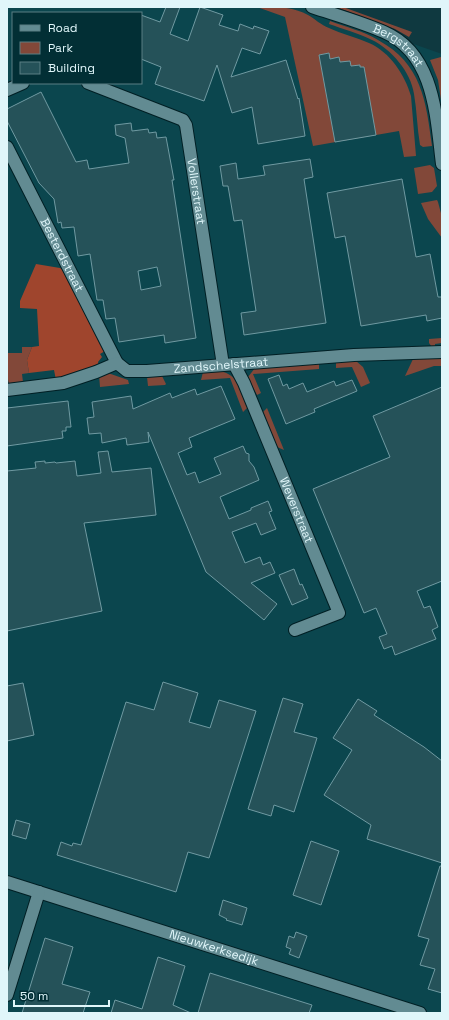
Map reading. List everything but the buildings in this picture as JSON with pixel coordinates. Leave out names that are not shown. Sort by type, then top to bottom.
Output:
[{"type":"street","name":"Bergstraat","points":[[312,7],[385,32],[409,48],[419,62],[432,92],[439,127],[442,164]]},
{"type":"street","points":[[7,90],[20,84]]},
{"type":"street","name":"Vollerstraat","points":[[91,84],[183,120],[186,125],[229,364]]},
{"type":"street","name":"Besterdstraat","points":[[7,147],[117,363]]},
{"type":"street","name":"Zandschelstraat","points":[[117,363],[127,371],[147,371],[354,355],[442,352]]},
{"type":"street","points":[[7,390],[63,383],[117,363]]},
{"type":"street","name":"Weverstraat","points":[[229,364],[244,383],[339,613],[295,630]]},
{"type":"street","name":"Nieuwkerksedijk","points":[[7,882],[420,1013]]},
{"type":"street","points":[[7,995],[39,892]]},
{"type":"shaded area","points":[[7,7],[308,7],[442,54],[442,1013],[7,1013]]},
{"type":"shaded area","points":[[36,264],[60,268],[63,270],[105,351],[100,354],[102,357],[98,362],[99,367],[56,380],[54,370],[29,373],[27,360],[32,347],[39,346],[37,309],[20,308],[20,301]]},
{"type":"green space","points":[[257,7],[283,8],[302,12],[326,27],[369,43],[384,52],[401,72],[411,96],[416,156],[404,157],[399,131],[313,146],[285,17]]},
{"type":"green space","points":[[336,7],[343,7],[412,32],[409,37],[395,29]]},
{"type":"green space","points":[[330,21],[378,40],[393,50],[404,60],[413,72],[424,99],[432,146],[423,147],[420,145],[412,86],[399,62],[379,44],[361,35],[329,24]]},
{"type":"green space","points":[[441,57],[442,107],[438,80],[430,60]]},
{"type":"green space","points":[[430,165],[434,168],[437,186],[432,192],[418,194],[414,168]]},
{"type":"green space","points":[[437,200],[442,217],[442,238],[428,219],[421,203]]},
{"type":"green space","points":[[442,338],[442,343],[435,344],[435,347],[432,347],[429,343],[429,339]]},
{"type":"green space","points":[[22,347],[32,347],[27,360],[29,373],[22,374],[23,382],[9,384],[7,375],[7,353],[22,353]]},
{"type":"green space","points":[[442,358],[442,366],[434,366],[405,376],[413,359]]},
{"type":"green space","points":[[356,361],[363,367],[370,383],[361,387],[352,367],[336,368],[336,362]]},
{"type":"green space","points":[[319,363],[319,369],[253,374],[261,393],[257,395],[248,377],[255,368]]},
{"type":"green space","points":[[220,371],[231,376],[238,384],[248,407],[243,412],[230,378],[201,380],[203,372]]},
{"type":"green space","points":[[108,373],[128,380],[129,384],[100,387],[99,375]]},
{"type":"green space","points":[[162,376],[166,384],[165,385],[148,386],[147,377]]},
{"type":"green space","points":[[267,408],[284,450],[277,447],[263,412]]}]
